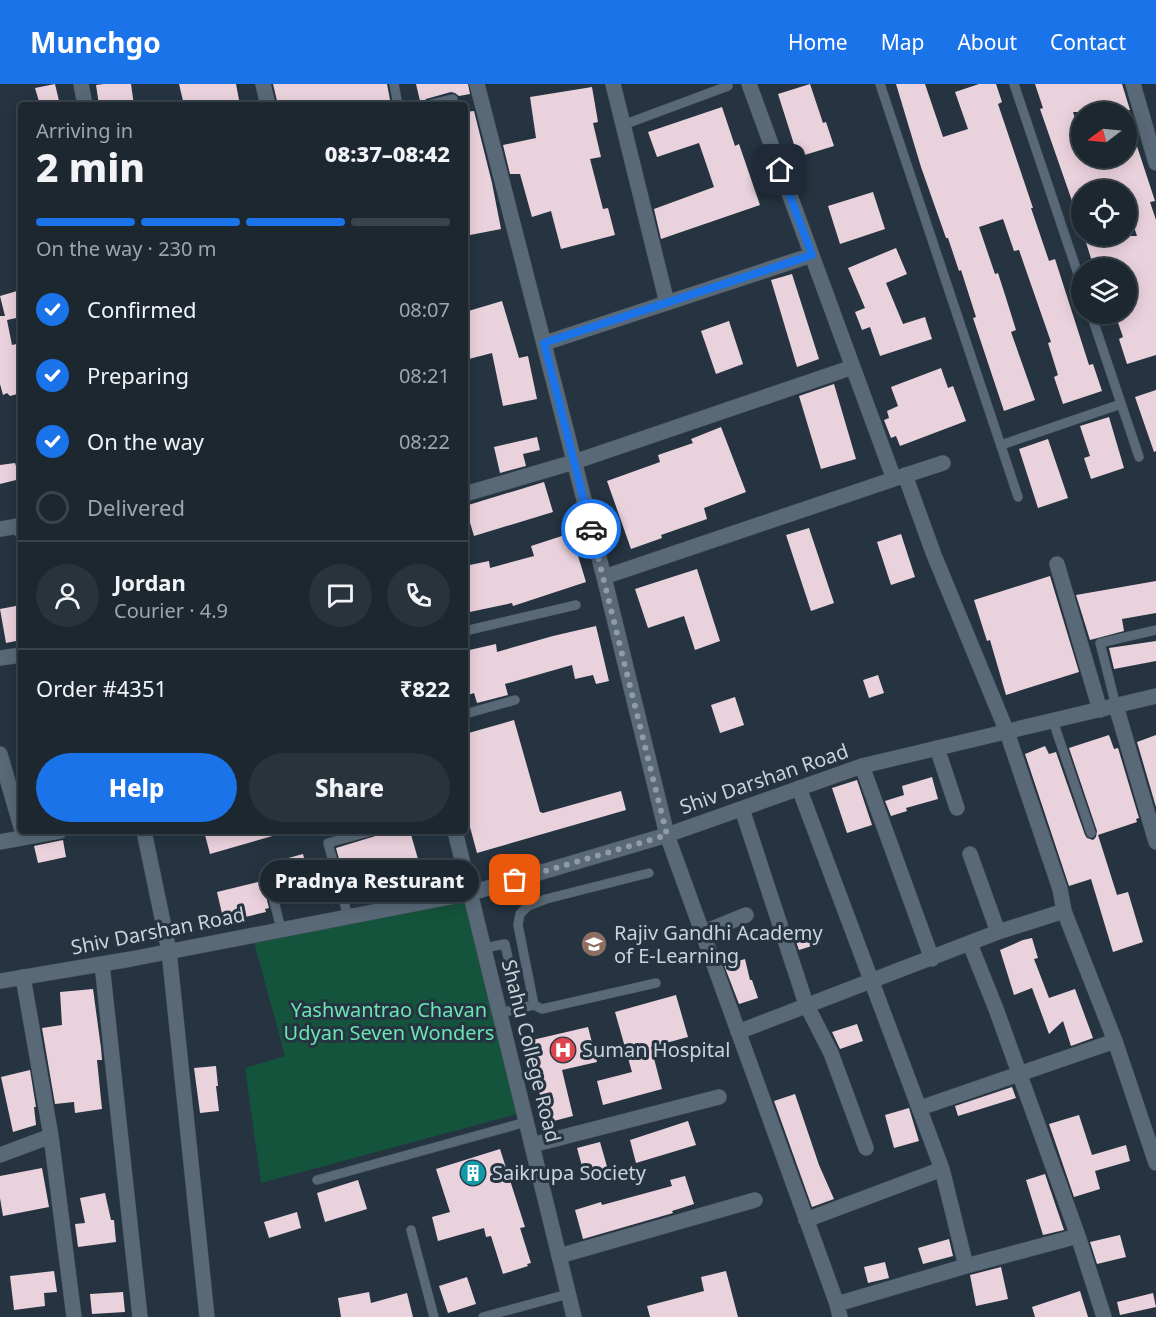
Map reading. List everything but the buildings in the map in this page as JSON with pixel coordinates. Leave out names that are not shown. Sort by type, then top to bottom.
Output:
[{"type":"street","points":[[81,84],[84,102]]},
{"type":"street","points":[[263,84],[267,102]]},
{"type":"street","points":[[477,84],[604,577],[667,835],[838,1311],[966,1266],[1078,1236]]},
{"type":"street","points":[[613,84],[668,303]]},
{"type":"street","points":[[749,84],[853,368],[1007,732],[1060,889],[1064,912],[1115,1041],[1156,1163]]},
{"type":"street","points":[[1133,84],[1156,163]]},
{"type":"street","points":[[544,343],[812,255]]},
{"type":"street","points":[[468,493],[574,462],[853,368]]},
{"type":"street","points":[[604,577],[943,463]]},
{"type":"street","points":[[0,529],[18,528]]},
{"type":"street","points":[[1057,564],[1100,710]]},
{"type":"street","points":[[0,658],[18,655]]},
{"type":"street","name":"Shiv Darshan Road","points":[[0,981],[102,964],[471,893],[667,835],[862,766],[1156,696]]},
{"type":"street","points":[[1116,706],[1156,842]]},
{"type":"street","points":[[937,748],[957,808]]},
{"type":"street","points":[[0,754],[18,818]]},
{"type":"street","points":[[862,766],[932,959]]},
{"type":"street","points":[[799,788],[942,1169],[966,1266]]},
{"type":"street","points":[[742,809],[806,1004],[831,1053],[866,1148]]},
{"type":"street","points":[[0,843],[18,834]]},
{"type":"street","points":[[145,834],[169,951],[207,1317]]},
{"type":"street","name":"Shahu College Road","points":[[456,834],[574,1317]]},
{"type":"street","points":[[970,854],[998,932]]},
{"type":"street","points":[[738,1032],[998,932],[1064,912]]},
{"type":"street","points":[[702,933],[746,915]]},
{"type":"street","points":[[970,944],[996,1009],[1078,1236],[1104,1317]]},
{"type":"street","points":[[102,964],[140,1317]]},
{"type":"street","points":[[23,977],[51,1136],[74,1317]]},
{"type":"street","points":[[920,1108],[1115,1041]]},
{"type":"street","points":[[532,1145],[719,1097]]},
{"type":"street","points":[[0,1155],[51,1136]]},
{"type":"street","points":[[806,1220],[942,1169]]},
{"type":"street","points":[[559,1256],[755,1200]]},
{"type":"lane","points":[[394,84],[397,102]]},
{"type":"lane","points":[[880,84],[1018,497]]},
{"type":"lane","points":[[1014,84],[1073,258]]},
{"type":"lane","points":[[622,125],[728,86]]},
{"type":"lane","points":[[440,102],[453,99]]},
{"type":"lane","points":[[1094,324],[1139,457]]},
{"type":"lane","points":[[1001,445],[1121,404]]},
{"type":"lane","points":[[468,631],[576,605]]},
{"type":"lane","points":[[1116,706],[1100,643],[1156,630]]},
{"type":"lane","points":[[468,713],[515,700]]},
{"type":"lane","points":[[1053,721],[1091,834]]},
{"type":"lane","points":[[348,917],[328,843],[361,834]]},
{"type":"lane","points":[[534,1005],[518,925],[520,914],[528,906],[546,899],[649,873]]},
{"type":"lane","points":[[269,881],[281,929]]},
{"type":"lane","points":[[484,948],[521,941]]},
{"type":"lane","points":[[505,944],[519,1008]]},
{"type":"lane","points":[[500,1013],[534,1005],[542,1010],[656,983]]},
{"type":"lane","points":[[317,1180],[526,1122]]},
{"type":"lane","points":[[411,1230],[434,1317]]},
{"type":"lane","points":[[483,1317],[568,1294]]},
{"type":"green space","name":"Yashwantrao Chavan Udyan Seven Wonders","points":[[471,893],[521,1113],[261,1183],[245,1068],[285,1056],[252,935]]},
{"type":"way so far","points":[[515,880],[667,835],[591,529]]},
{"type":"place","name":"Pradnya Resturant","points":[[515,880]]},
{"type":"place","name":"Rajiv Gandhi Academy of E-Learning","points":[[594,944]]},
{"type":"place","name":"Suman Hospital","points":[[563,1050]]},
{"type":"place","name":"Saikrupa Society","points":[[473,1173]]},
{"type":"route","points":[[591,529],[544,343],[812,255],[780,170]]}]
